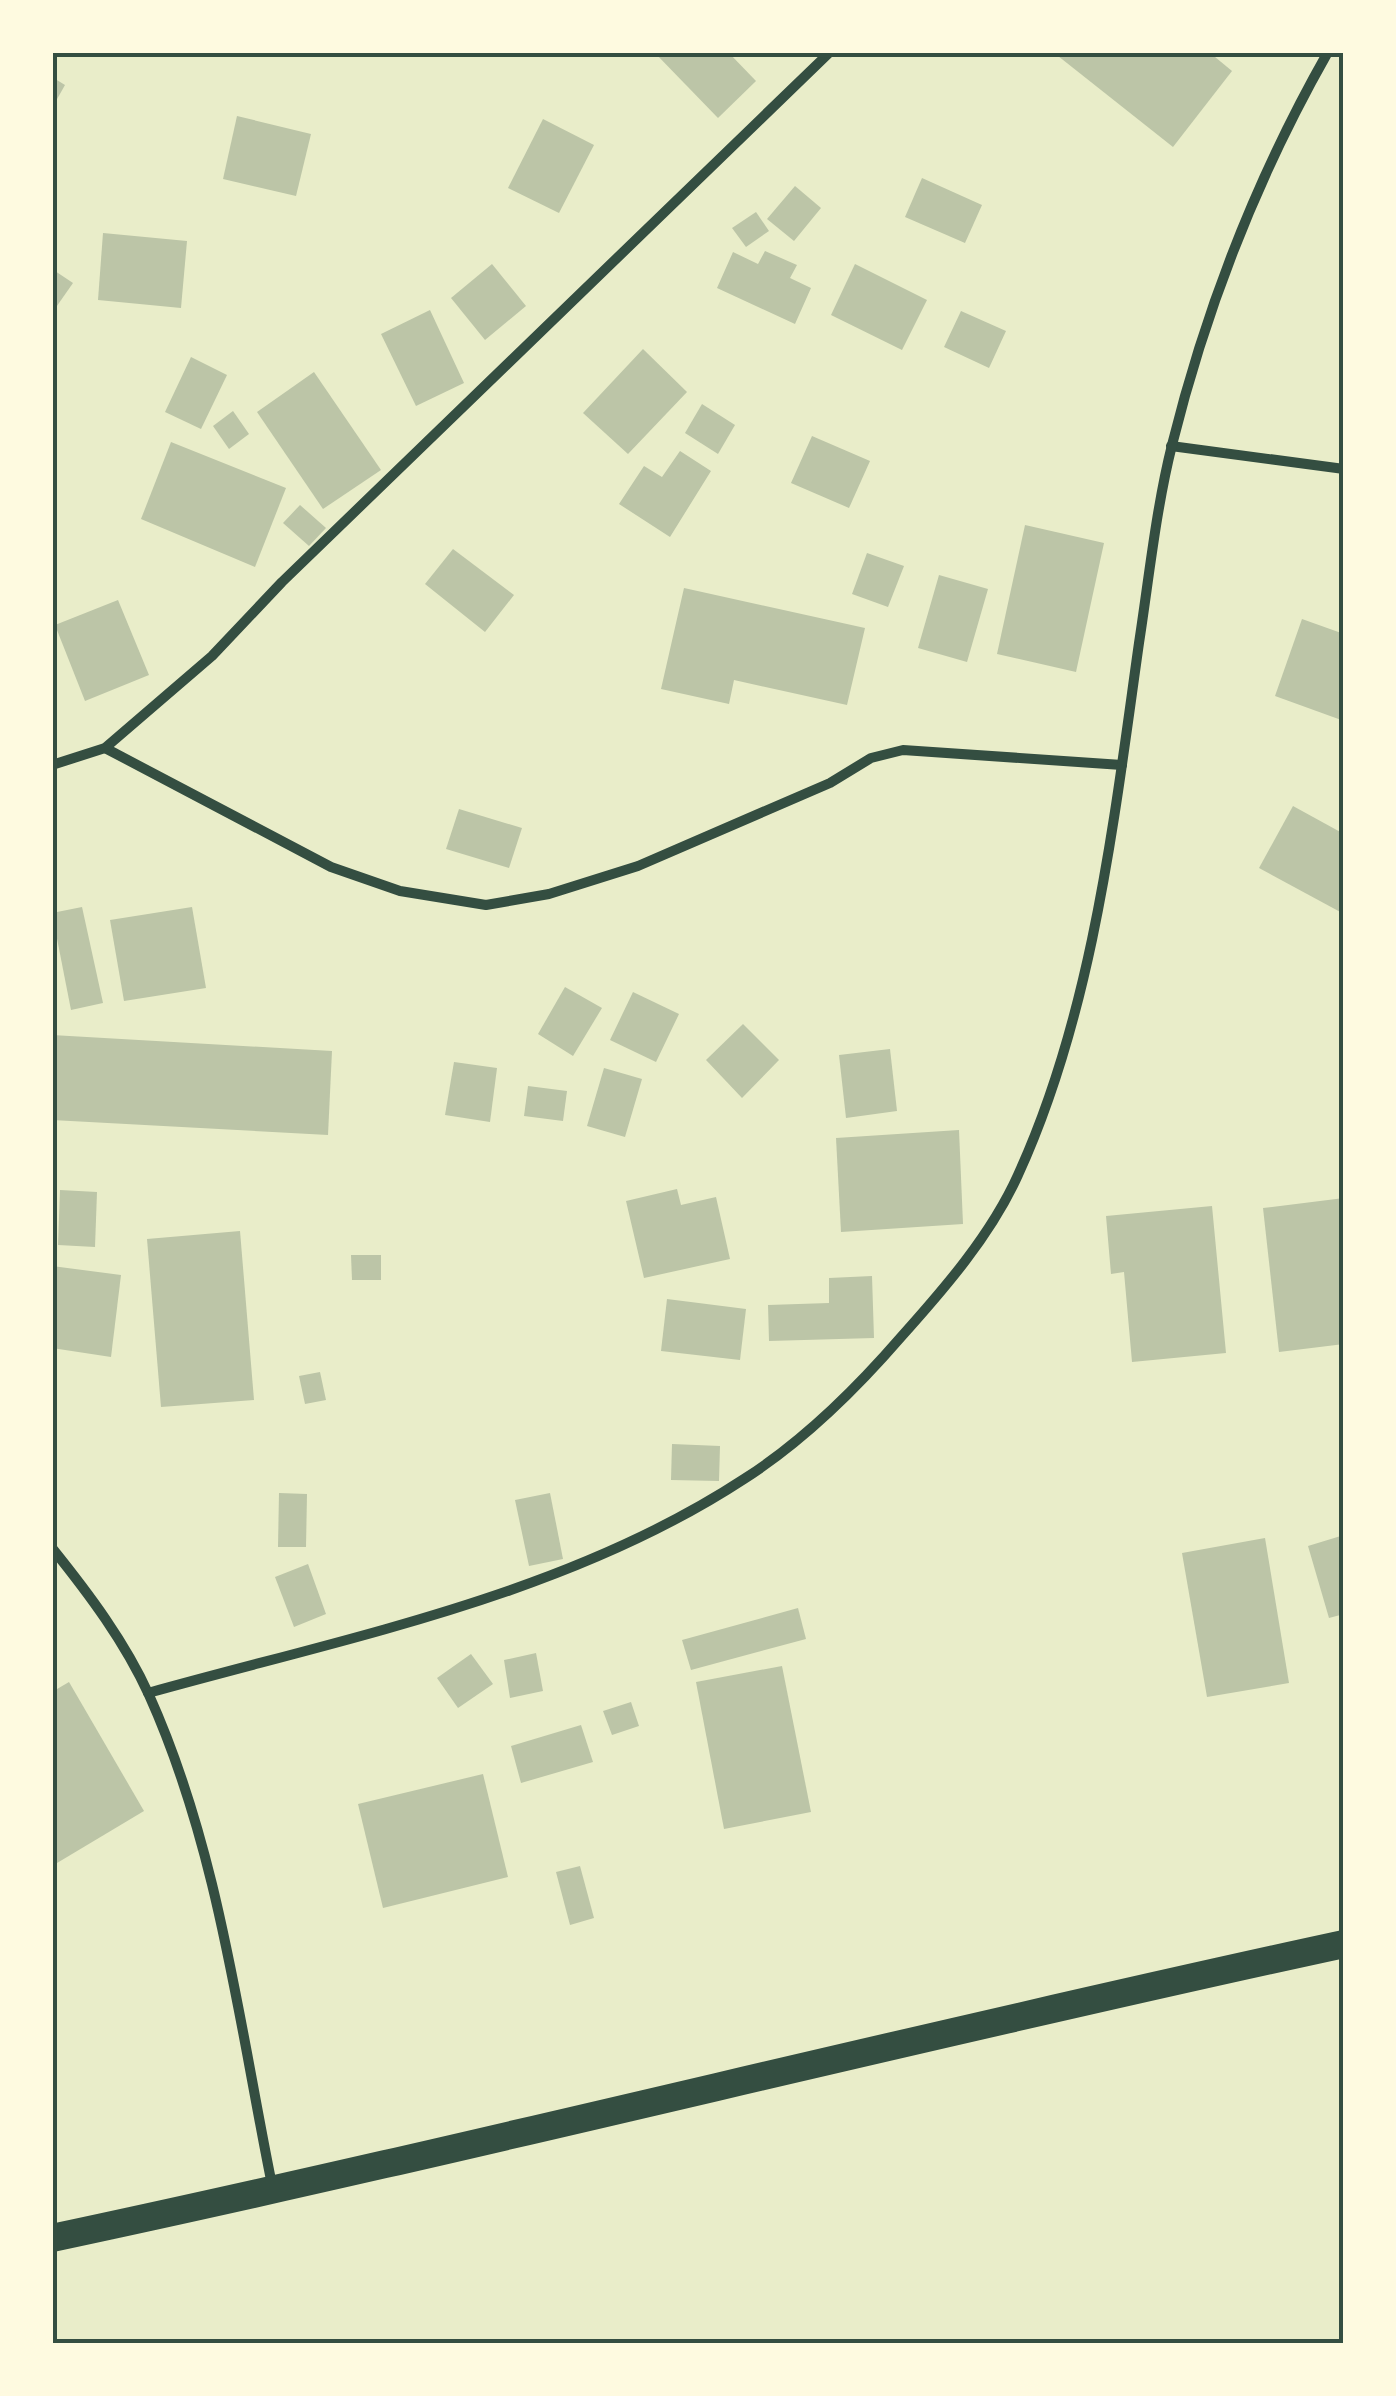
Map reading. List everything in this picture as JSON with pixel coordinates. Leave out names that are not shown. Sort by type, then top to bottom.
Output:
[{"type":"highway","points":[[52,2238],[274,2191],[1034,2011],[1344,1944]]},
{"type":"street","points":[[52,765],[104,748],[212,656],[282,582],[830,52]]},
{"type":"street","points":[[148,1692],[452,1608],[556,1572],[666,1522],[747,1478],[864,1380],[953,1278],[1017,1178],[1052,1083],[1085,969],[1122,765],[1171,446],[1230,258],[1288,124],[1328,52]]},
{"type":"street","points":[[1171,446],[1344,468]]},
{"type":"street","points":[[104,748],[331,867],[400,892],[486,905],[549,894],[638,866],[830,783],[872,758],[903,750],[1122,765]]},
{"type":"street","points":[[52,1548],[94,1599],[148,1692],[181,1777],[211,1885],[274,2191]]},
{"type":"building","points":[[654,52],[728,52],[756,81],[718,118]]},
{"type":"building","points":[[1053,52],[1209,52],[1232,71],[1173,147]]},
{"type":"building","points":[[52,77],[65,85],[52,108]]},
{"type":"building","points":[[237,116],[311,134],[296,196],[223,179]]},
{"type":"building","points":[[543,119],[594,145],[559,213],[508,188]]},
{"type":"building","points":[[922,178],[982,205],[965,243],[905,217]]},
{"type":"building","points":[[795,186],[821,208],[794,241],[767,219]]},
{"type":"building","points":[[756,212],[769,231],[746,247],[732,228]]},
{"type":"building","points":[[103,233],[187,241],[181,308],[98,300]]},
{"type":"building","points":[[765,251],[797,265],[790,278],[811,288],[795,324],[717,288],[733,252],[758,264]]},
{"type":"building","points":[[492,264],[526,306],[485,340],[451,298]]},
{"type":"building","points":[[855,264],[927,300],[902,350],[831,315]]},
{"type":"building","points":[[52,269],[73,283],[52,313]]},
{"type":"building","points":[[430,310],[464,383],[416,406],[381,334]]},
{"type":"building","points":[[961,311],[1006,331],[989,368],[944,347]]},
{"type":"building","points":[[643,349],[687,392],[628,454],[583,413]]},
{"type":"building","points":[[191,357],[227,375],[201,429],[165,412]]},
{"type":"building","points":[[314,372],[381,470],[323,509],[257,412]]},
{"type":"building","points":[[702,404],[735,425],[718,454],[685,433]]},
{"type":"building","points":[[233,411],[249,434],[229,449],[213,426]]},
{"type":"building","points":[[812,436],[870,461],[849,508],[791,483]]},
{"type":"building","points":[[171,442],[286,488],[255,567],[141,519]]},
{"type":"building","points":[[680,451],[711,471],[670,537],[619,504],[644,466],[662,477]]},
{"type":"building","points":[[300,505],[326,528],[309,546],[283,523]]},
{"type":"building","points":[[1025,525],[1104,543],[1076,672],[997,654]]},
{"type":"building","points":[[453,549],[514,595],[485,632],[425,584]]},
{"type":"building","points":[[867,553],[904,566],[888,607],[852,594]]},
{"type":"building","points":[[939,575],[988,589],[967,662],[918,648]]},
{"type":"building","points":[[684,588],[865,628],[847,705],[734,680],[729,704],[661,689]]},
{"type":"building","points":[[118,600],[149,675],[85,701],[55,625]]},
{"type":"building","points":[[1302,619],[1344,634],[1344,721],[1275,696]]},
{"type":"building","points":[[1293,806],[1344,834],[1344,914],[1259,868]]},
{"type":"building","points":[[459,809],[522,828],[509,868],[446,849]]},
{"type":"building","points":[[82,907],[103,1003],[71,1010],[52,913]]},
{"type":"building","points":[[192,907],[206,988],[124,1001],[110,920]]},
{"type":"building","points":[[565,987],[602,1008],[573,1056],[538,1034]]},
{"type":"building","points":[[633,992],[679,1014],[656,1062],[610,1040]]},
{"type":"building","points":[[743,1024],[779,1060],[742,1098],[706,1060]]},
{"type":"building","points":[[52,1035],[332,1051],[328,1135],[52,1120]]},
{"type":"building","points":[[890,1049],[897,1111],[846,1118],[839,1055]]},
{"type":"building","points":[[454,1062],[497,1068],[490,1122],[445,1115]]},
{"type":"building","points":[[604,1068],[642,1079],[625,1137],[587,1126]]},
{"type":"building","points":[[528,1086],[567,1091],[563,1121],[524,1116]]},
{"type":"building","points":[[959,1130],[963,1224],[841,1232],[836,1138]]},
{"type":"building","points":[[677,1189],[681,1205],[716,1197],[730,1259],[644,1278],[626,1201]]},
{"type":"building","points":[[60,1190],[97,1192],[95,1247],[58,1245]]},
{"type":"building","points":[[1344,1198],[1344,1344],[1279,1352],[1263,1208]]},
{"type":"building","points":[[1212,1206],[1226,1353],[1132,1362],[1124,1272],[1111,1274],[1106,1216]]},
{"type":"building","points":[[240,1231],[254,1400],[161,1407],[147,1239]]},
{"type":"building","points":[[351,1255],[381,1255],[381,1280],[352,1280]]},
{"type":"building","points":[[52,1266],[121,1275],[111,1357],[52,1348]]},
{"type":"building","points":[[872,1276],[874,1338],[769,1341],[768,1305],[829,1303],[829,1278]]},
{"type":"building","points":[[667,1299],[746,1309],[740,1360],[661,1351]]},
{"type":"building","points":[[320,1372],[326,1400],[305,1404],[299,1376]]},
{"type":"building","points":[[672,1444],[720,1446],[719,1481],[671,1480]]},
{"type":"building","points":[[279,1493],[307,1494],[306,1547],[278,1547]]},
{"type":"building","points":[[550,1493],[563,1559],[529,1566],[515,1500]]},
{"type":"building","points":[[1344,1535],[1344,1614],[1329,1618],[1308,1546]]},
{"type":"building","points":[[1265,1538],[1289,1683],[1207,1697],[1182,1553]]},
{"type":"building","points":[[308,1564],[326,1614],[294,1627],[275,1577]]},
{"type":"building","points":[[798,1608],[806,1639],[691,1670],[682,1640]]},
{"type":"building","points":[[536,1653],[543,1691],[510,1698],[504,1660]]},
{"type":"building","points":[[471,1654],[493,1684],[458,1708],[437,1678]]},
{"type":"building","points":[[782,1666],[811,1812],[724,1829],[696,1682]]},
{"type":"building","points":[[69,1682],[144,1811],[52,1866],[52,1692]]},
{"type":"building","points":[[631,1702],[639,1726],[612,1735],[603,1711]]},
{"type":"building","points":[[581,1725],[593,1762],[521,1783],[511,1746]]},
{"type":"building","points":[[483,1774],[508,1877],[383,1908],[358,1804]]},
{"type":"building","points":[[580,1866],[594,1918],[570,1925],[556,1872]]}]
